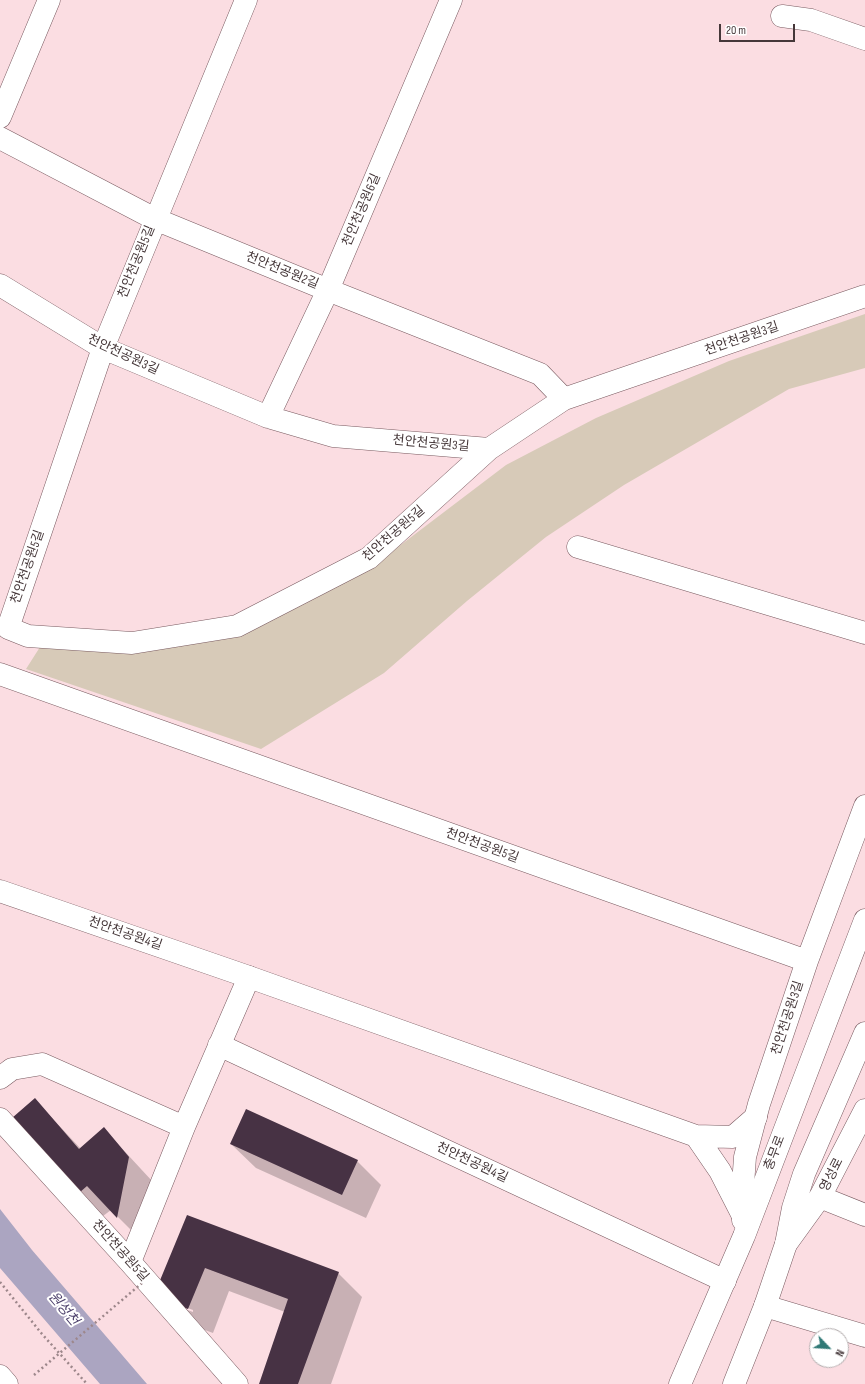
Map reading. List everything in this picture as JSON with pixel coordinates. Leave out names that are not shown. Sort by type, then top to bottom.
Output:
[{"type":"street","points":[[0,117],[49,0]]},
{"type":"street","name":"천안천공원5길","points":[[246,0],[102,348],[8,628],[28,636],[132,643],[238,626],[369,558],[489,449]]},
{"type":"street","name":"천안천공원6길","points":[[268,417],[328,290],[451,0]]},
{"type":"street","points":[[782,16],[811,20],[865,39]]},
{"type":"street","name":"천안천공원2길","points":[[0,138],[155,219],[328,290],[540,374],[564,399]]},
{"type":"street","name":"천안천공원3길","points":[[0,285],[102,348],[268,417],[333,436],[489,449],[564,399],[865,296]]},
{"type":"street","points":[[578,546],[865,633]]},
{"type":"street","name":"천안천공원5길","points":[[0,674],[807,961]]},
{"type":"street","name":"천안천공원3길","points":[[743,1226],[742,1199],[745,1157],[756,1117],[807,961],[865,806]]},
{"type":"street","name":"천안천공원4길","points":[[0,891],[249,977],[696,1136],[733,1137],[756,1117]]},
{"type":"street","name":"충무로","points":[[680,1384],[726,1281],[743,1226],[865,920]]},
{"type":"street","points":[[130,1262],[184,1128],[249,977]]},
{"type":"street","points":[[734,1384],[765,1306],[786,1244],[793,1208],[804,1174],[865,1033]]},
{"type":"street","name":"천안천공원4길","points":[[219,1045],[726,1281]]},
{"type":"street","points":[[0,1078],[12,1069],[42,1064],[184,1128]]},
{"type":"street","name":"영성로","points":[[865,1110],[820,1197],[865,1215]]},
{"type":"street","name":"천안천공원5길","points":[[0,1119],[130,1262],[237,1384]]},
{"type":"street","points":[[696,1136],[720,1171],[743,1226]]},
{"type":"street","points":[[786,1244],[820,1197]]},
{"type":"street","points":[[765,1306],[865,1336]]},
{"type":"street","points":[[0,1376],[7,1384]]},
{"type":"path","points":[[0,1282],[42,1334],[87,1384]]},
{"type":"path","points":[[34,1375],[142,1283]]},
{"type":"shaded area","points":[[865,314],[865,368],[789,389],[624,485],[546,537],[467,601],[384,673],[261,749],[26,669],[40,647],[128,653],[373,566],[506,465],[596,418],[729,361]]},
{"type":"water","name":"원성천","points":[[0,1209],[32,1250],[147,1384],[100,1384],[0,1268]]},
{"type":"building","points":[[35,1098],[79,1149],[104,1127],[129,1157],[117,1218],[87,1186],[79,1193],[12,1118]]},
{"type":"building","points":[[246,1109],[358,1160],[342,1195],[230,1144]]},
{"type":"building","points":[[187,1215],[339,1272],[298,1384],[259,1384],[288,1299],[205,1268],[188,1309],[168,1303],[156,1290]]}]
